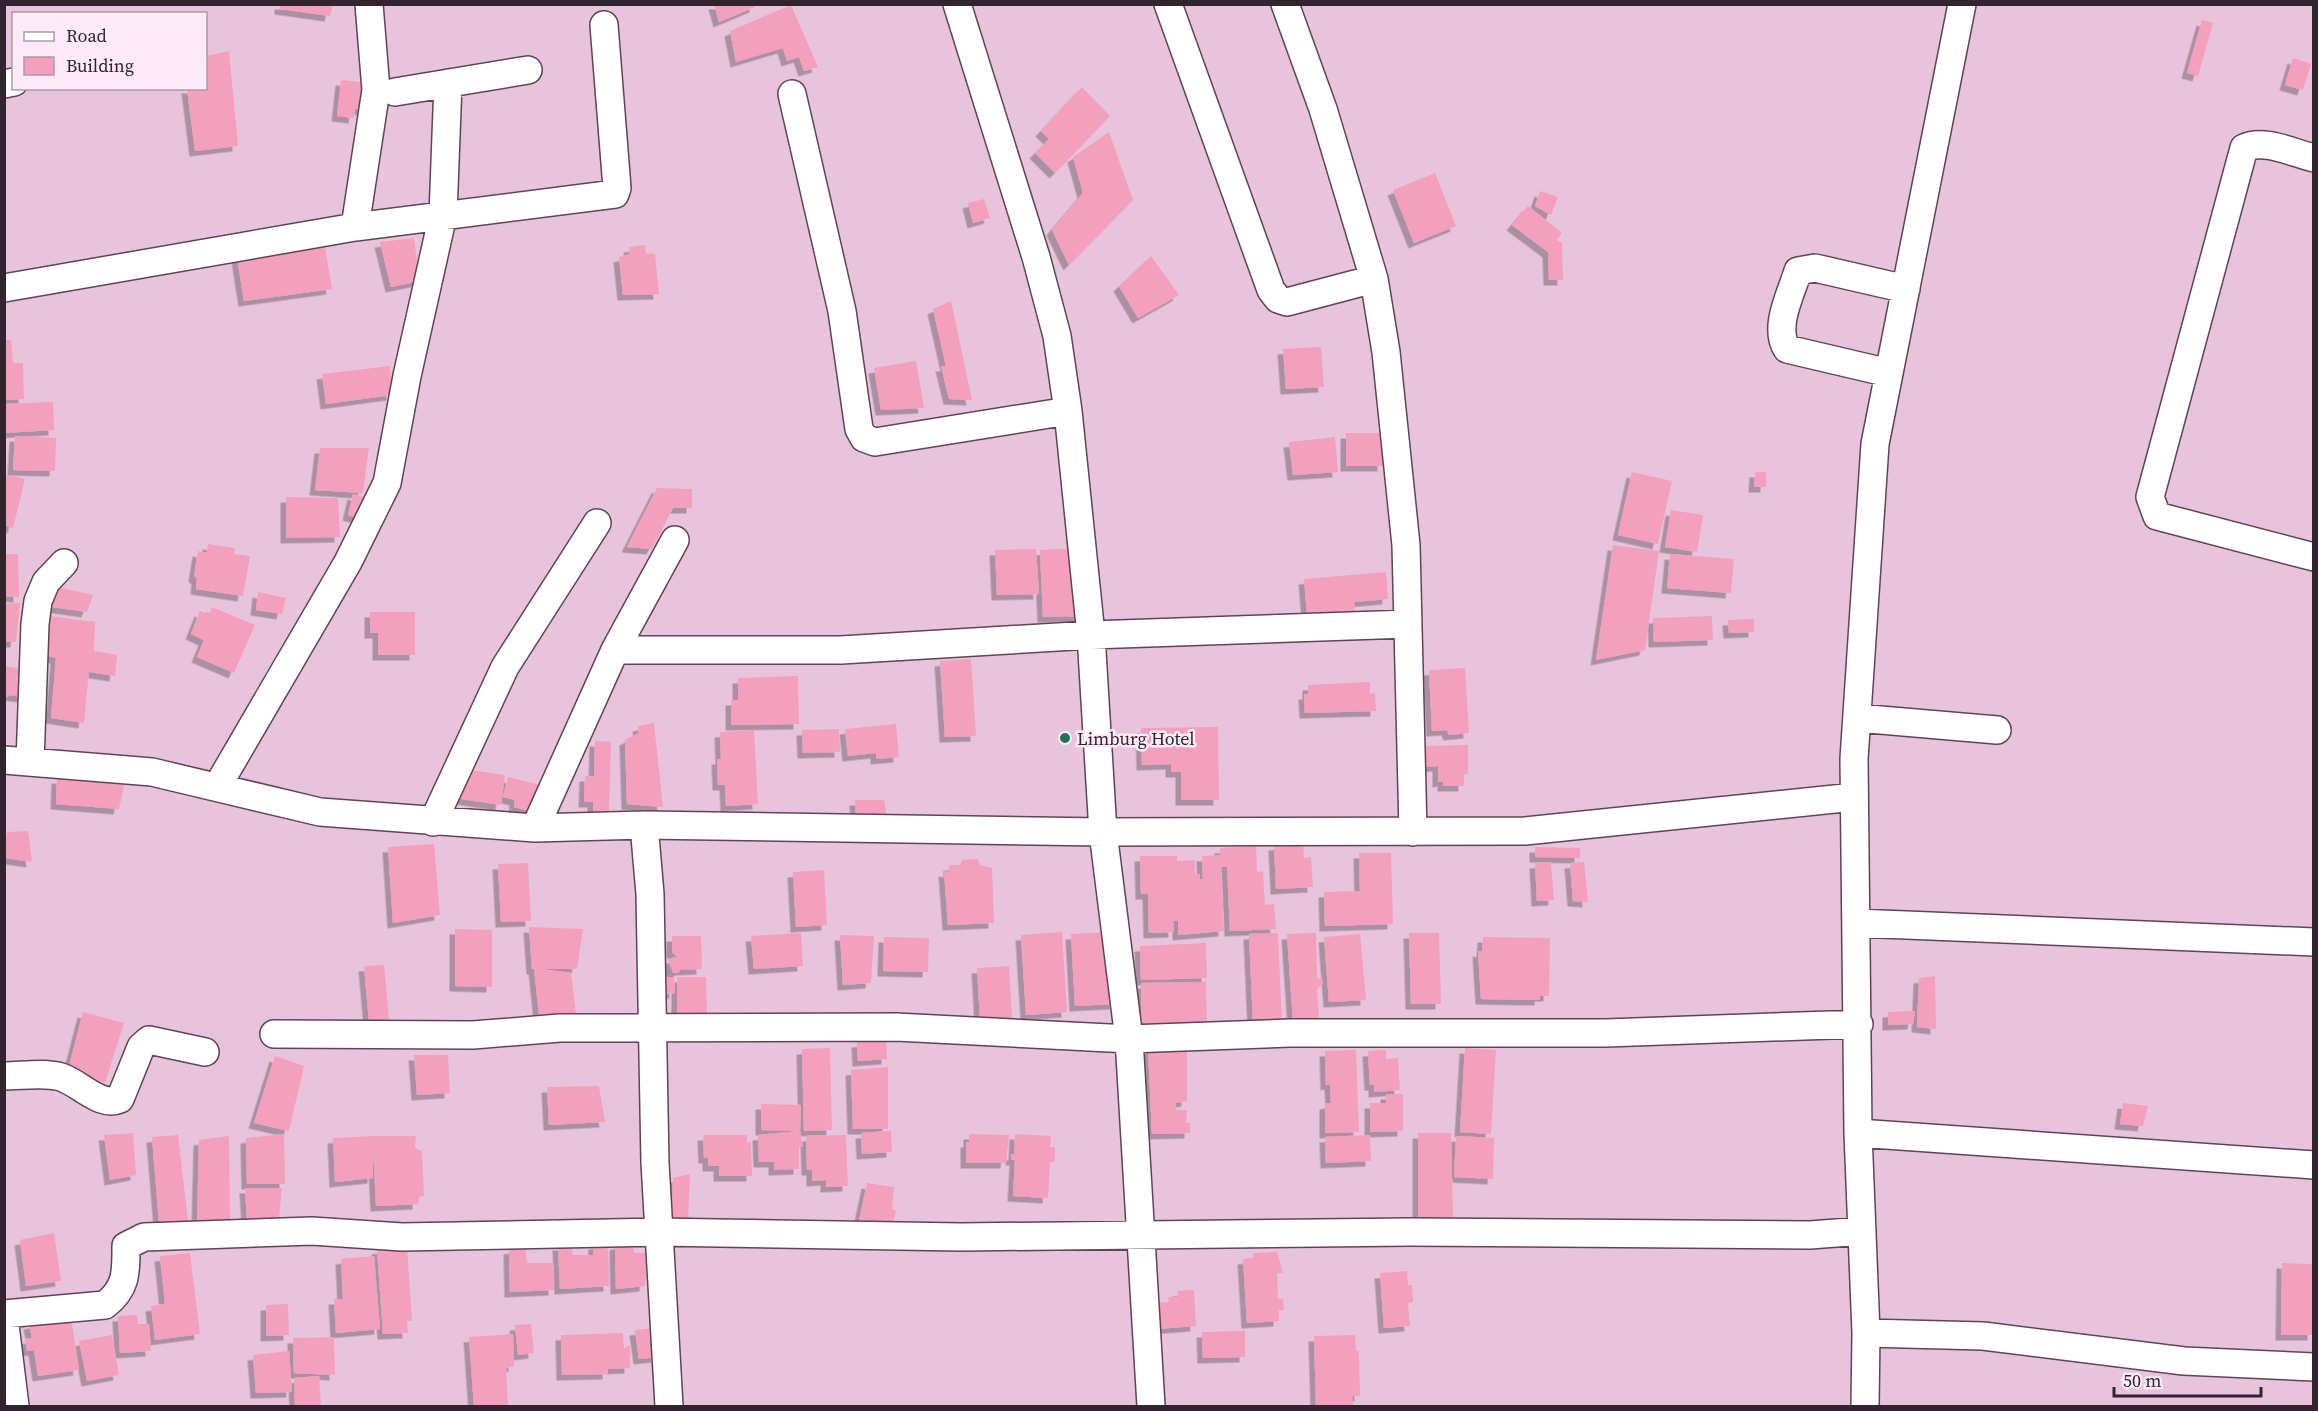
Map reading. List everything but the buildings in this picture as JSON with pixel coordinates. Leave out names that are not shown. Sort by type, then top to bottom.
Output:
[{"type":"street","points":[[355,227],[376,90],[369,4]]},
{"type":"street","points":[[957,4],[1036,257],[1057,336],[1068,411],[1091,635],[1102,832],[1129,1039],[1151,1407]]},
{"type":"street","points":[[1168,4],[1271,290],[1278,298],[1287,302],[1374,279]]},
{"type":"street","points":[[1285,4],[1323,109],[1374,279],[1386,352],[1406,545],[1413,832]]},
{"type":"street","points":[[1865,1407],[1866,1333],[1858,1133],[1854,797],[1875,444],[1962,4]]},
{"type":"street","points":[[4,288],[355,227],[615,195],[604,25]]},
{"type":"street","points":[[395,92],[528,70]]},
{"type":"street","points":[[217,787],[348,562],[387,483],[407,376],[443,215],[448,83]]},
{"type":"street","points":[[792,94],[842,311],[859,429],[864,438],[875,442],[1068,411]]},
{"type":"street","points":[[2313,158],[2265,145],[2252,144],[2244,148],[2150,496],[2157,516],[2313,557]]},
{"type":"street","points":[[1889,373],[1787,349],[1781,339],[1782,323],[1798,271],[1805,268],[1815,268],[1906,289]]},
{"type":"street","points":[[433,822],[505,667],[597,523]]},
{"type":"street","points":[[535,828],[615,650],[675,540]]},
{"type":"street","points":[[64,563],[46,582],[38,601],[17,761],[152,772],[320,812],[535,828],[644,825],[1102,832],[1525,831],[1854,797]]},
{"type":"street","points":[[615,650],[841,650],[1091,635],[1408,624]]},
{"type":"street","points":[[1857,718],[1997,730]]},
{"type":"street","points":[[644,825],[650,894],[659,1232],[669,1407]]},
{"type":"street","points":[[1857,923],[2313,942]]},
{"type":"street","points":[[274,1034],[473,1035],[560,1028],[652,1030],[896,1027],[1129,1039],[1290,1034],[1606,1033],[1858,1024]]},
{"type":"street","points":[[4,1076],[59,1076],[103,1100],[112,1102],[120,1099],[141,1047],[149,1040],[205,1053]]},
{"type":"street","points":[[1858,1133],[2313,1165]]},
{"type":"street","points":[[15,1407],[4,1316],[105,1305],[117,1295],[125,1279],[126,1246],[144,1237],[312,1231],[402,1237],[659,1232],[961,1237],[1410,1232],[1809,1235],[1862,1231]]},
{"type":"street","points":[[1866,1333],[1983,1336],[2184,1361],[2313,1367]]},
{"type":"place","name":"Limburg Hotel","points":[[1065,738]]}]
